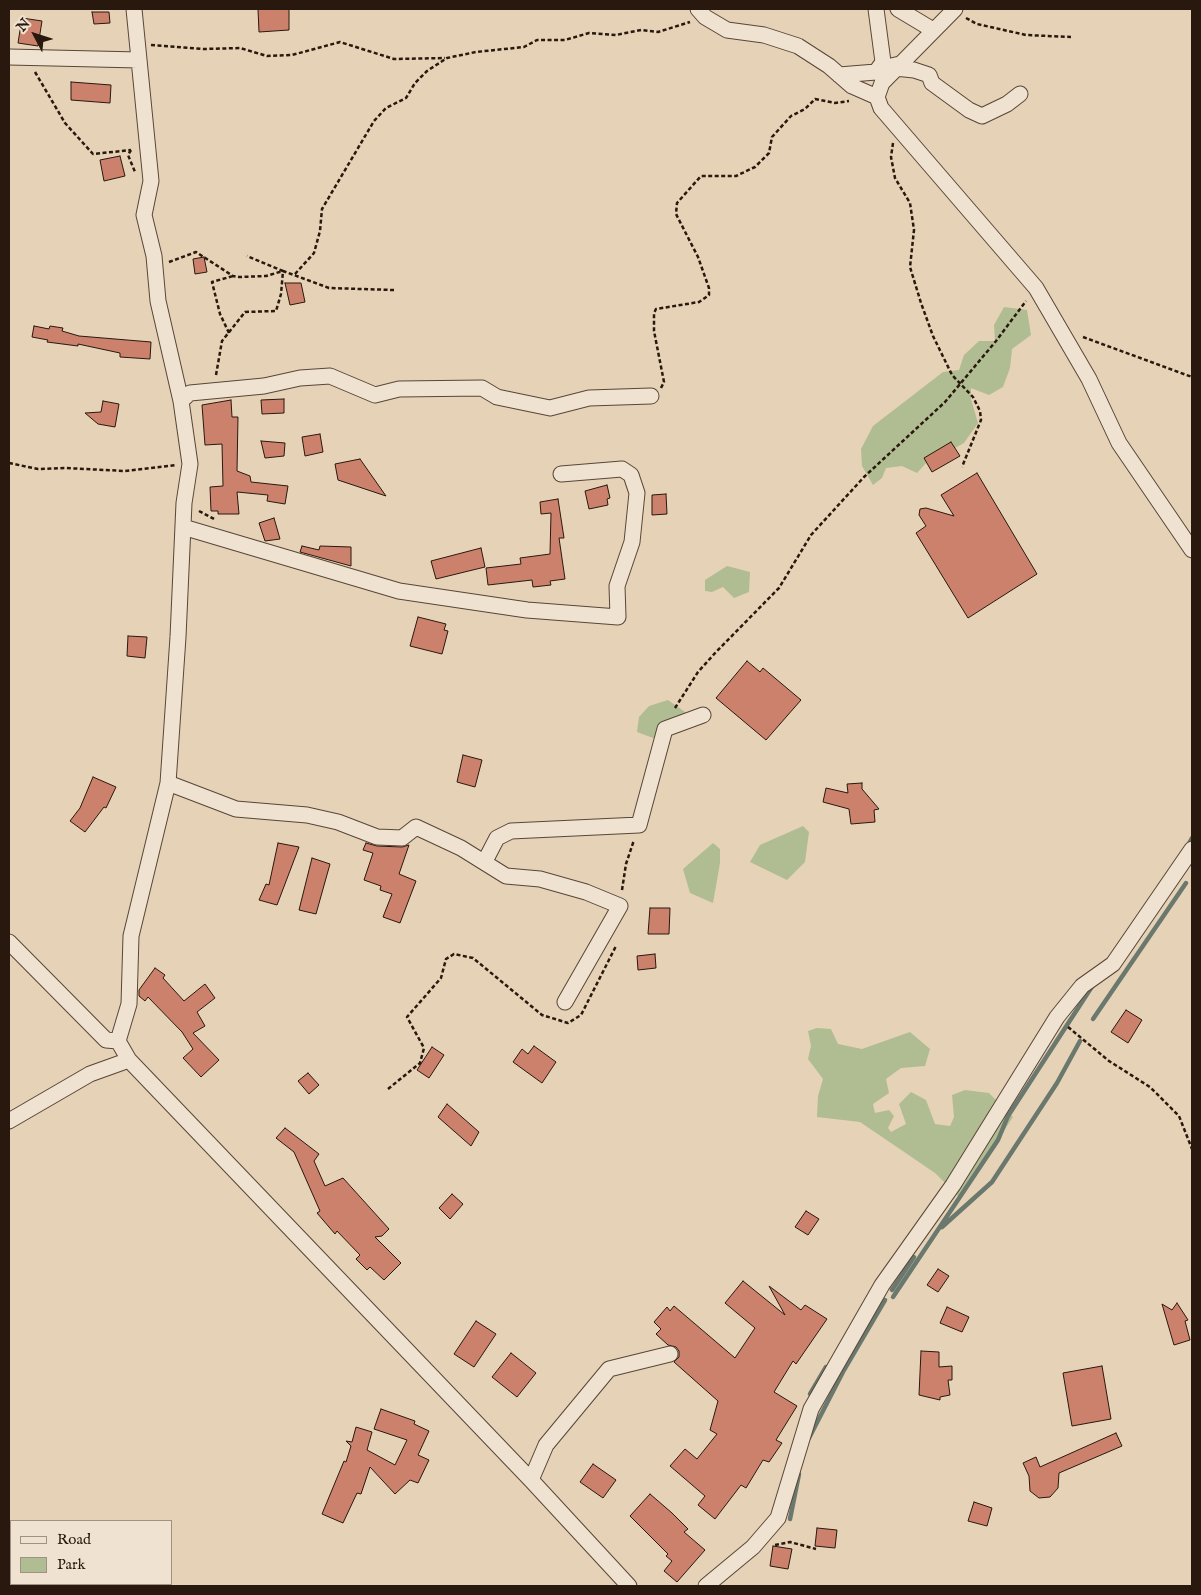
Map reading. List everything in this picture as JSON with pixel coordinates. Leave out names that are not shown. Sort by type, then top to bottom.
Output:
[{"type":"street","points":[[134,9],[151,181],[144,215],[154,256],[158,300],[181,401],[190,464],[184,503],[178,637],[168,783],[131,936],[129,1004],[118,1041],[129,1060],[531,1480],[629,1586]]},
{"type":"street","points":[[839,75],[876,72],[883,62],[876,9]]},
{"type":"street","points":[[898,9],[933,30]]},
{"type":"street","points":[[954,10],[882,83],[877,97],[880,108],[895,124],[904,138],[945,181],[1036,288],[1089,379],[1119,443],[1192,550]]},
{"type":"street","points":[[701,13],[727,30],[764,35],[798,46],[852,86],[877,97]]},
{"type":"street","points":[[9,57],[30,59],[139,60]]},
{"type":"street","points":[[878,69],[898,66],[929,75],[932,83],[969,110],[982,116],[1007,104],[1020,94]]},
{"type":"street","points":[[181,401],[190,394],[264,386],[300,378],[330,376],[375,395],[399,389],[482,388],[497,397],[550,408],[590,398],[650,396]]},
{"type":"street","points":[[183,526],[399,591],[527,610],[618,617],[617,586],[632,542],[636,492],[631,475],[622,469],[561,474]]},
{"type":"street","points":[[485,861],[497,838],[511,831],[639,825],[666,729],[703,715]]},
{"type":"street","points":[[168,783],[236,809],[307,815],[338,822],[376,837],[402,838],[416,827],[485,861],[506,876],[540,879],[586,892],[620,906],[565,1002]]},
{"type":"street","points":[[706,1586],[753,1547],[778,1518],[812,1409],[826,1381],[882,1285],[953,1185],[1057,1018],[1082,986],[1113,964],[1192,849]]},
{"type":"street","points":[[9,942],[106,1040],[118,1041]]},
{"type":"street","points":[[9,1121],[90,1074],[129,1060]]},
{"type":"street","points":[[531,1480],[546,1445],[609,1369],[670,1354]]},
{"type":"path","points":[[954,10],[976,24],[1026,34],[1072,37]]},
{"type":"path","points":[[137,44],[204,49],[240,48],[267,56],[292,55],[340,42],[394,59],[447,58],[476,52],[524,48],[537,40],[565,40],[589,33],[616,35],[642,30],[658,32],[701,13]]},
{"type":"path","points":[[295,274],[314,254],[320,231],[322,208],[374,122],[386,108],[406,98],[415,83],[427,71],[447,58]]},
{"type":"path","points":[[30,59],[36,76],[65,123],[93,154],[131,150]]},
{"type":"path","points":[[650,396],[660,389],[664,382],[654,331],[653,318],[656,309],[699,302],[709,295],[698,257],[676,214],[677,203],[701,176],[736,176],[755,167],[768,154],[772,137],[791,116],[805,109],[815,99],[835,103],[852,101]]},
{"type":"path","points":[[895,124],[891,157],[895,178],[910,203],[914,230],[910,267],[933,336],[952,375],[972,396],[980,411],[981,420],[962,467]]},
{"type":"path","points":[[154,256],[169,262],[196,252],[233,276]]},
{"type":"path","points":[[247,256],[329,288],[394,290]]},
{"type":"path","points":[[229,333],[220,314],[212,282],[233,276],[266,276],[283,271]]},
{"type":"path","points":[[216,392],[216,366],[222,341],[245,312],[276,311],[281,294],[283,271]]},
{"type":"path","points":[[666,729],[675,708],[698,672],[779,588],[811,535],[864,477],[944,402],[996,342],[1036,288]]},
{"type":"path","points":[[1077,332],[1084,338],[1109,348],[1177,370],[1192,377]]},
{"type":"path","points":[[9,463],[38,469],[65,468],[125,471],[190,464]]},
{"type":"path","points":[[184,503],[218,521]]},
{"type":"path","points":[[620,906],[626,864],[639,825]]},
{"type":"path","points":[[388,1089],[420,1063],[424,1048],[407,1017],[441,978],[446,959],[454,954],[473,958],[542,1016],[568,1023],[581,1015],[617,945]]},
{"type":"path","points":[[1057,1018],[1108,1061],[1150,1087],[1178,1116],[1192,1149]]},
{"type":"path","points":[[753,1547],[790,1542],[816,1549]]},
{"type":"green space","points":[[1004,307],[1027,310],[1031,335],[1012,349],[1010,368],[1003,387],[989,395],[971,388],[971,399],[978,423],[964,443],[948,452],[938,450],[917,473],[902,466],[886,468],[882,478],[873,485],[862,466],[861,449],[873,426],[943,372],[959,370],[964,355],[979,341],[995,341],[994,325]]},
{"type":"green space","points":[[727,566],[750,572],[749,592],[734,598],[723,587],[712,592],[705,591],[705,580]]},
{"type":"green space","points":[[668,700],[695,719],[689,727],[653,738],[637,732],[639,717],[649,706]]},
{"type":"green space","points":[[803,826],[809,832],[805,862],[787,880],[750,862],[760,845]]},
{"type":"green space","points":[[713,843],[720,849],[720,863],[713,903],[690,893],[683,869]]},
{"type":"green space","points":[[817,1028],[831,1029],[838,1044],[862,1049],[910,1032],[930,1049],[925,1066],[901,1068],[886,1079],[889,1093],[873,1104],[875,1113],[889,1110],[894,1116],[888,1128],[891,1132],[906,1124],[899,1104],[911,1092],[926,1100],[935,1124],[950,1126],[954,1117],[952,1095],[965,1090],[989,1093],[1013,1117],[960,1198],[935,1173],[860,1122],[817,1117],[818,1096],[823,1079],[808,1059],[811,1046],[808,1031]]},
{"type":"building","points":[[258,9],[289,9],[289,30],[259,32]]},
{"type":"building","points":[[92,12],[109,12],[110,23],[94,24]]},
{"type":"building","points":[[22,18],[42,21],[38,46],[18,43]]},
{"type":"building","points":[[71,82],[111,85],[110,103],[71,100]]},
{"type":"building","points":[[120,156],[125,176],[104,181],[100,160]]},
{"type":"building","points":[[204,257],[207,272],[195,274],[193,259]]},
{"type":"building","points":[[285,283],[301,283],[305,302],[290,305]]},
{"type":"building","points":[[34,326],[49,329],[50,326],[63,328],[62,331],[79,336],[151,342],[150,359],[120,357],[120,353],[78,344],[78,346],[47,342],[48,340],[32,337]]},
{"type":"building","points":[[284,399],[284,413],[262,414],[261,400]]},
{"type":"building","points":[[231,400],[232,417],[238,417],[237,471],[250,476],[251,482],[288,486],[285,504],[267,501],[268,495],[237,492],[239,514],[218,514],[218,511],[211,511],[210,487],[223,486],[222,444],[205,445],[202,405]]},
{"type":"building","points":[[103,401],[119,404],[115,427],[98,424],[85,413],[101,412]]},
{"type":"building","points":[[320,434],[323,452],[305,456],[302,437]]},
{"type":"building","points":[[261,441],[285,443],[284,456],[265,458]]},
{"type":"building","points":[[951,442],[960,456],[932,472],[924,458]]},
{"type":"building","points":[[360,459],[386,496],[338,480],[335,464]]},
{"type":"building","points":[[977,473],[1037,574],[968,618],[916,533],[926,526],[919,515],[920,509],[926,508],[954,516],[941,495]]},
{"type":"building","points":[[607,485],[610,498],[607,499],[608,505],[589,509],[585,491]]},
{"type":"building","points":[[666,494],[667,514],[652,515],[652,495]]},
{"type":"building","points":[[558,499],[564,538],[559,538],[565,579],[550,581],[551,585],[533,587],[532,580],[488,585],[486,568],[521,564],[520,558],[550,554],[551,513],[541,514],[540,502]]},
{"type":"building","points":[[274,518],[280,539],[265,541],[259,523]]},
{"type":"building","points":[[302,546],[319,550],[320,546],[351,547],[351,566],[300,552]]},
{"type":"building","points":[[481,548],[485,567],[436,579],[431,561]]},
{"type":"building","points":[[418,617],[446,624],[444,630],[448,631],[442,654],[410,646]]},
{"type":"building","points":[[128,636],[147,637],[145,658],[127,656]]},
{"type":"building","points":[[747,661],[760,672],[763,668],[801,700],[766,740],[716,698]]},
{"type":"building","points":[[463,755],[482,760],[475,787],[457,782]]},
{"type":"building","points":[[93,777],[116,787],[106,808],[104,807],[85,832],[70,821],[80,808]]},
{"type":"building","points":[[862,783],[862,789],[879,809],[874,810],[875,822],[851,824],[849,809],[823,802],[826,788],[848,793],[847,784]]},
{"type":"building","points":[[278,843],[299,847],[277,905],[259,900],[266,884],[269,885]]},
{"type":"building","points":[[366,843],[377,846],[402,847],[409,845],[399,874],[416,881],[400,923],[383,917],[392,894],[380,890],[381,886],[364,880],[373,853],[363,850]]},
{"type":"building","points":[[312,858],[330,864],[316,914],[299,910]]},
{"type":"building","points":[[650,908],[670,908],[669,934],[648,934]]},
{"type":"building","points":[[655,954],[656,968],[638,970],[637,956]]},
{"type":"building","points":[[155,968],[165,975],[163,978],[184,1001],[205,984],[215,998],[197,1012],[205,1026],[193,1033],[219,1060],[201,1077],[183,1058],[193,1049],[182,1032],[148,997],[145,1001],[139,996],[139,990]]},
{"type":"building","points":[[1126,1010],[1142,1020],[1128,1043],[1111,1032]]},
{"type":"building","points":[[534,1046],[556,1062],[542,1083],[513,1062],[522,1049],[528,1054]]},
{"type":"building","points":[[432,1047],[444,1055],[429,1078],[417,1070]]},
{"type":"building","points":[[308,1073],[319,1085],[309,1094],[298,1081]]},
{"type":"building","points":[[447,1104],[479,1132],[471,1146],[438,1117]]},
{"type":"building","points":[[285,1128],[319,1154],[314,1161],[325,1186],[343,1178],[389,1229],[382,1236],[375,1237],[401,1263],[384,1280],[370,1267],[367,1270],[356,1259],[360,1255],[337,1231],[335,1234],[317,1213],[320,1211],[294,1152],[276,1138]]},
{"type":"building","points":[[452,1194],[463,1204],[450,1219],[439,1208]]},
{"type":"building","points":[[806,1211],[819,1219],[808,1235],[795,1227]]},
{"type":"building","points":[[938,1269],[949,1276],[938,1292],[927,1285]]},
{"type":"building","points":[[743,1281],[785,1315],[769,1286],[801,1310],[805,1305],[827,1319],[796,1364],[793,1361],[774,1392],[797,1406],[776,1440],[782,1443],[769,1462],[763,1460],[746,1488],[741,1485],[715,1519],[698,1505],[705,1496],[670,1466],[685,1449],[697,1459],[717,1434],[710,1430],[718,1401],[674,1362],[679,1357],[679,1351],[676,1347],[668,1345],[656,1334],[661,1329],[654,1322],[667,1307],[670,1311],[674,1306],[735,1358],[755,1328],[725,1303]]},
{"type":"building","points":[[1177,1303],[1188,1320],[1185,1321],[1190,1340],[1174,1345],[1162,1304],[1172,1310]]},
{"type":"building","points":[[947,1307],[969,1317],[962,1332],[940,1323]]},
{"type":"building","points":[[476,1321],[496,1334],[474,1367],[454,1354]]},
{"type":"building","points":[[921,1351],[939,1352],[939,1367],[952,1366],[952,1380],[948,1380],[950,1395],[940,1397],[940,1400],[919,1395]]},
{"type":"building","points":[[511,1353],[536,1373],[517,1397],[492,1377]]},
{"type":"building","points":[[1102,1366],[1111,1419],[1072,1426],[1063,1373]]},
{"type":"building","points":[[381,1409],[415,1421],[414,1424],[429,1431],[418,1455],[429,1460],[418,1483],[410,1480],[395,1494],[370,1467],[361,1494],[357,1493],[343,1523],[322,1514],[344,1461],[346,1462],[351,1446],[346,1441],[352,1442],[356,1427],[372,1432],[367,1450],[395,1465],[407,1440],[374,1429]]},
{"type":"building","points":[[1116,1433],[1122,1446],[1059,1473],[1058,1488],[1050,1497],[1039,1498],[1030,1491],[1029,1476],[1023,1463],[1036,1457],[1040,1467]]},
{"type":"building","points":[[593,1464],[616,1480],[603,1498],[580,1482]]},
{"type":"building","points":[[650,1494],[688,1529],[684,1532],[705,1550],[677,1582],[664,1571],[672,1561],[666,1556],[668,1554],[630,1516]]},
{"type":"building","points":[[974,1502],[992,1508],[987,1526],[968,1521]]},
{"type":"building","points":[[817,1528],[837,1530],[835,1548],[815,1546]]},
{"type":"building","points":[[773,1546],[792,1549],[788,1569],[770,1566]]},
{"type":"waterway","points":[[1187,847],[1192,838]]},
{"type":"waterway","points":[[1093,1019],[1186,883]]},
{"type":"waterway","points":[[893,1297],[998,1140],[1008,1116],[1093,985]]},
{"type":"waterway","points":[[942,1227],[992,1182],[1057,1083],[1080,1041]]},
{"type":"waterway","points":[[892,1290],[914,1257]]},
{"type":"waterway","points":[[809,1438],[844,1370],[885,1300]]},
{"type":"waterway","points":[[810,1394],[826,1367]]},
{"type":"waterway","points":[[790,1519],[799,1474]]}]
